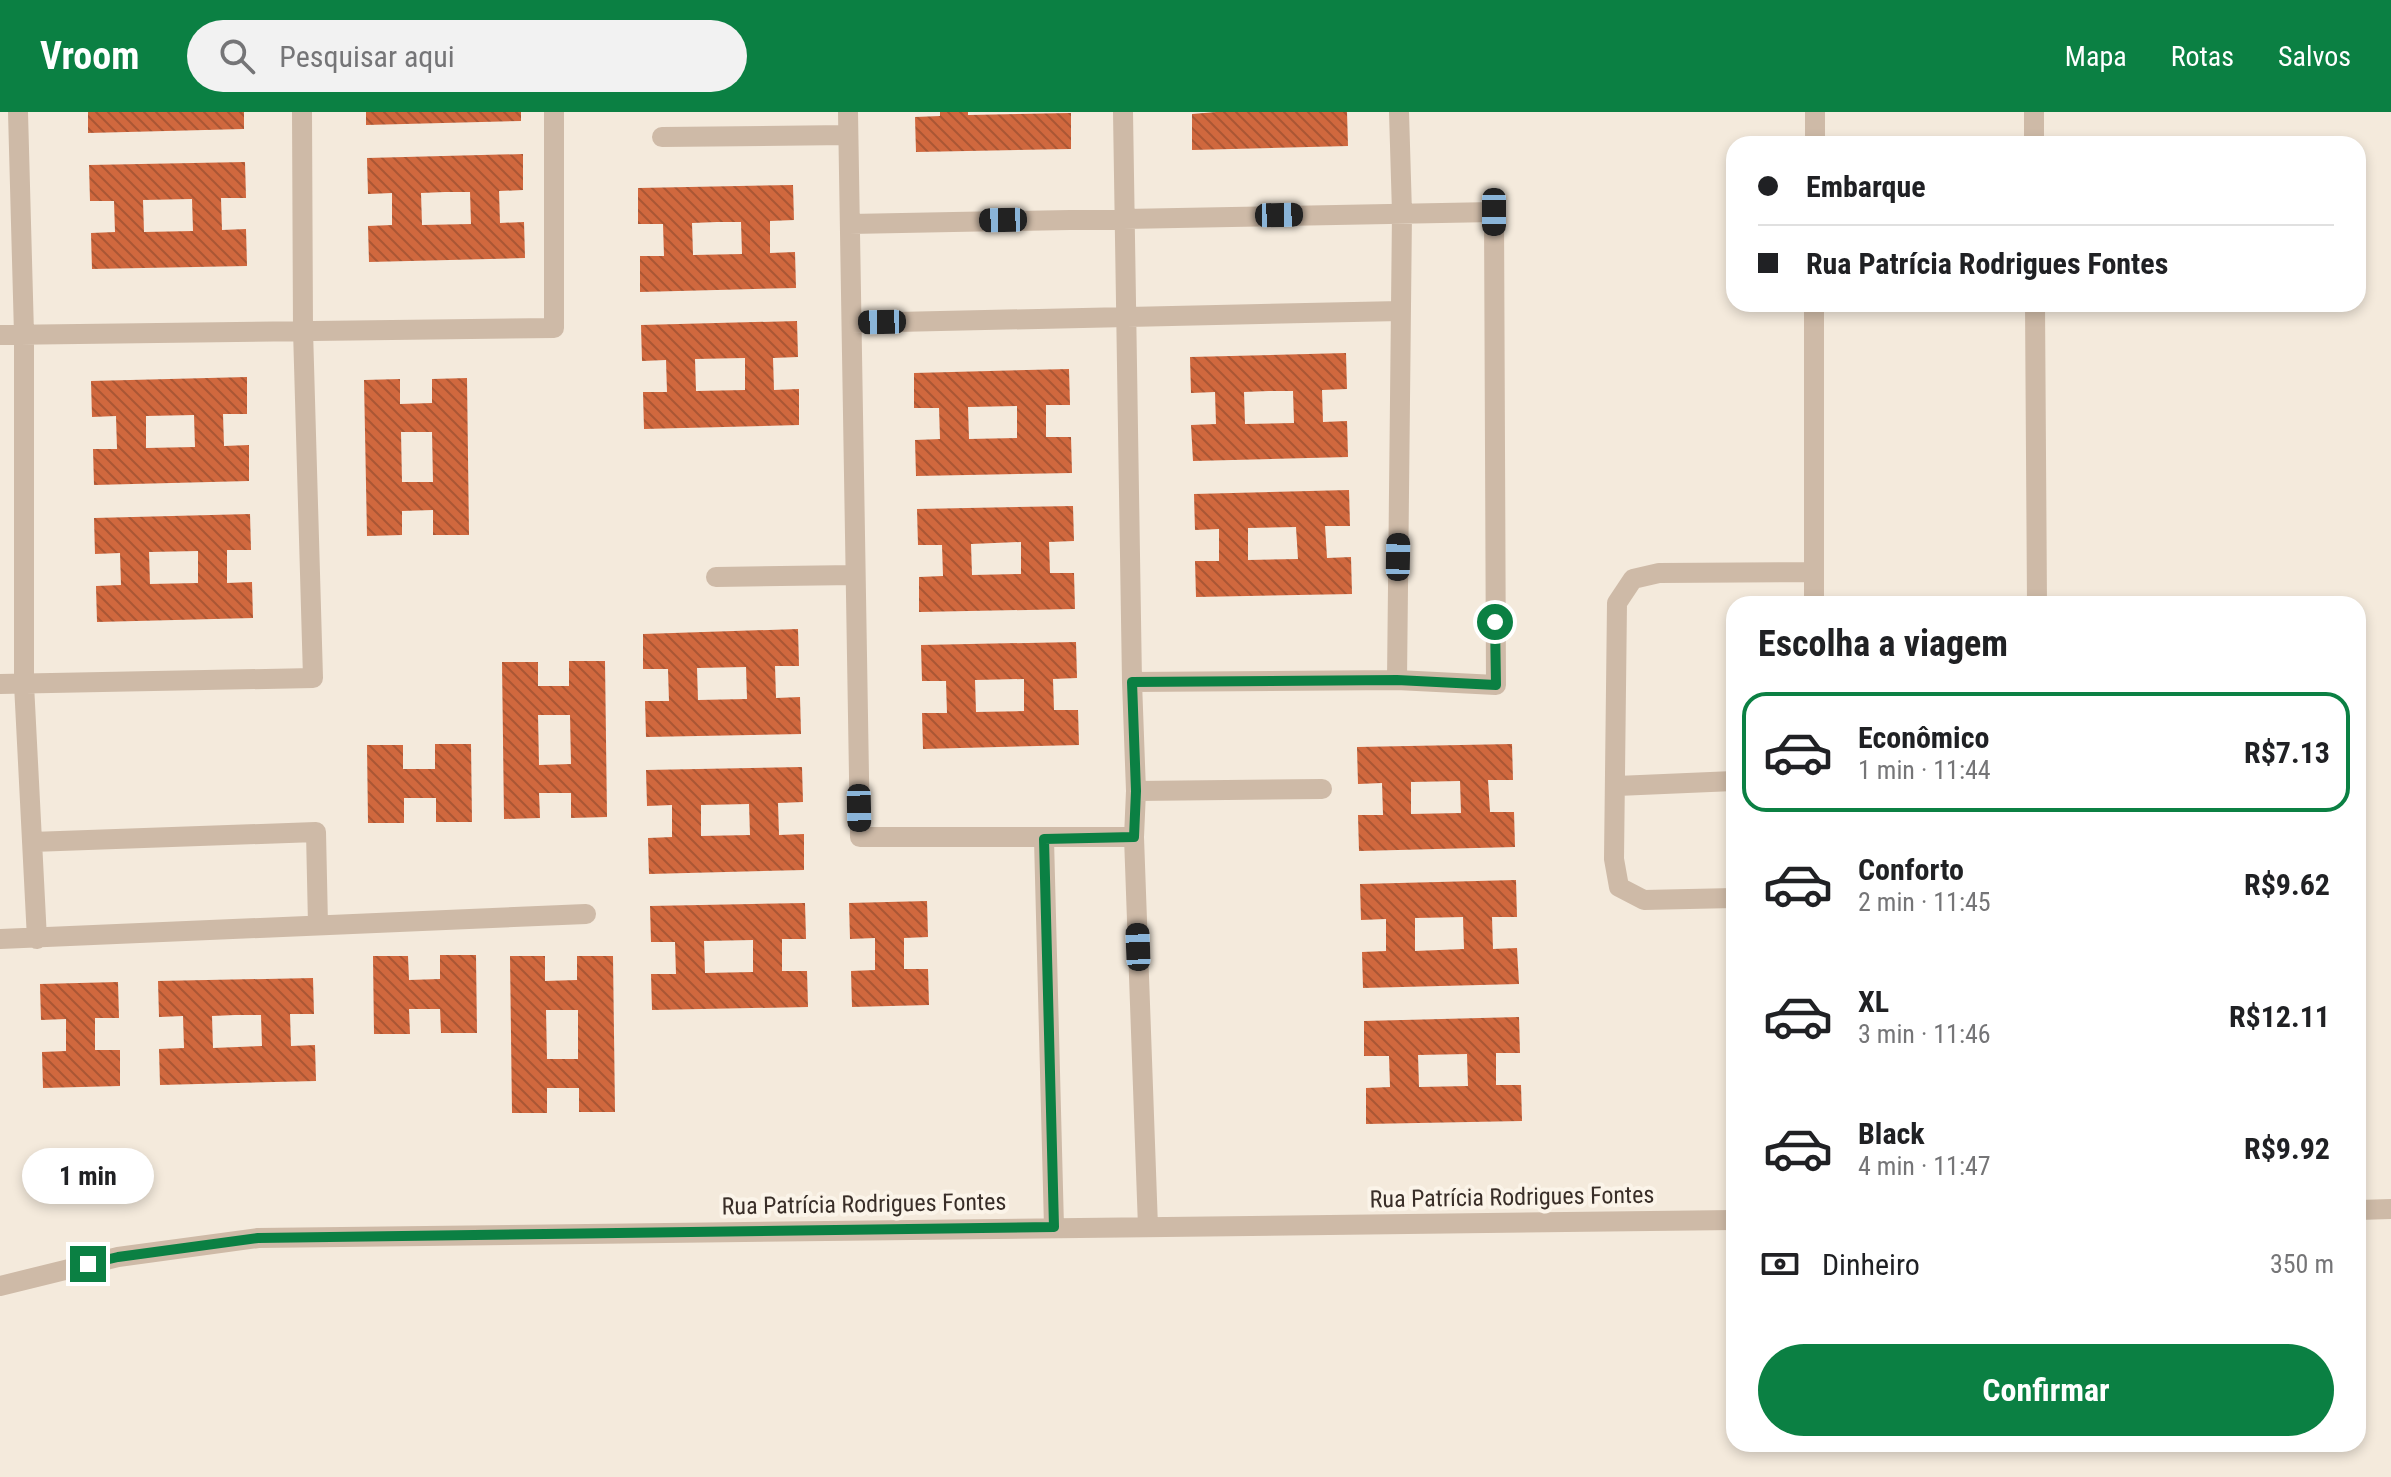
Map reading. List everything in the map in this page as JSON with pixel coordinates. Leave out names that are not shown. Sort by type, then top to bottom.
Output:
[{"type":"street","points":[[18,112],[24,334],[24,684],[37,939]]},
{"type":"street","points":[[0,684],[313,678],[303,330],[302,112]]},
{"type":"street","points":[[0,335],[554,328],[554,112]]},
{"type":"street","points":[[848,112],[860,837],[1134,837]]},
{"type":"street","points":[[1123,112],[1136,791],[1134,837],[1148,1227]]},
{"type":"street","points":[[1397,680],[1402,213],[1399,112]]},
{"type":"street","points":[[1815,112],[1815,136]]},
{"type":"street","points":[[2034,112],[2034,136]]},
{"type":"street","points":[[662,137],[848,135]]},
{"type":"street","points":[[850,224],[1494,212],[1496,685],[1397,680],[1132,682]]},
{"type":"street","points":[[852,323],[1401,311]]},
{"type":"street","points":[[1814,312],[1814,596]]},
{"type":"street","points":[[2035,312],[2037,596]]},
{"type":"street","points":[[1726,898],[1644,900],[1619,887],[1614,859],[1617,603],[1633,579],[1659,573],[1813,572]]},
{"type":"street","points":[[716,577],[855,575]]},
{"type":"street","points":[[1617,786],[1726,781]]},
{"type":"street","points":[[1136,791],[1322,789]]},
{"type":"street","points":[[32,842],[316,832],[318,925]]},
{"type":"street","points":[[1044,839],[1054,1227]]},
{"type":"street","points":[[0,939],[586,914]]},
{"type":"street","points":[[2366,1210],[2391,1209]]},
{"type":"street","name":"Rua Patrícia Rodrigues Fontes","points":[[0,1286],[118,1257],[258,1238],[1726,1220]]},
{"type":"building","points":[[88,112],[244,112],[244,129],[88,133]]},
{"type":"building","points":[[366,112],[521,112],[521,121],[366,125]]},
{"type":"building","points":[[940,112],[968,112],[968,115],[1071,113],[1071,149],[916,152],[915,117],[940,116]]},
{"type":"building","points":[[1347,112],[1348,146],[1192,150],[1192,114]]},
{"type":"building","points":[[523,154],[523,190],[499,191],[500,223],[524,222],[525,258],[369,262],[368,226],[392,225],[392,193],[368,194],[367,158]],"holes":[[[470,192],[471,224],[422,225],[421,193]]]},
{"type":"building","points":[[245,162],[246,198],[221,198],[222,230],[246,229],[247,266],[92,269],[91,233],[115,232],[114,201],[90,201],[89,165]],"holes":[[[192,199],[193,231],[144,232],[143,200]]]},
{"type":"building","points":[[793,185],[794,220],[770,221],[770,253],[795,252],[796,288],[640,292],[640,256],[664,256],[663,224],[638,224],[638,188]],"holes":[[[741,222],[742,254],[693,255],[692,223]]]},
{"type":"building","points":[[797,321],[798,357],[773,358],[774,390],[799,389],[799,425],[644,429],[643,392],[667,392],[666,360],[642,361],[641,325]],"holes":[[[745,358],[745,390],[696,391],[695,359]]]},
{"type":"building","points":[[1346,353],[1347,389],[1322,390],[1323,422],[1347,421],[1348,457],[1193,461],[1191,425],[1216,424],[1215,392],[1191,393],[1190,357]],"holes":[[[1293,391],[1294,423],[1245,424],[1244,392]]]},
{"type":"building","points":[[1069,369],[1070,405],[1046,405],[1046,437],[1071,437],[1072,473],[916,476],[915,440],[940,439],[939,408],[914,408],[914,373]],"holes":[[[1017,406],[1017,438],[969,439],[968,407]]]},
{"type":"building","points":[[247,377],[247,414],[223,414],[224,446],[249,445],[249,481],[94,485],[93,449],[117,449],[116,416],[92,417],[91,381]],"holes":[[[194,415],[195,447],[146,448],[146,416]]]},
{"type":"building","points":[[467,378],[469,535],[433,535],[433,510],[402,511],[402,535],[367,536],[364,380],[400,379],[400,404],[432,403],[432,379]],"holes":[[[401,432],[432,432],[433,482],[402,482]]]},
{"type":"building","points":[[1349,490],[1350,526],[1325,526],[1327,558],[1351,557],[1352,594],[1196,597],[1195,561],[1219,561],[1219,529],[1195,530],[1194,494]],"holes":[[[1296,527],[1298,559],[1248,560],[1248,528]]]},
{"type":"building","points":[[1073,506],[1074,541],[1049,542],[1050,573],[1074,573],[1075,609],[919,612],[919,577],[943,576],[942,545],[918,545],[917,509]],"holes":[[[1021,542],[1021,574],[972,575],[971,544]]]},
{"type":"building","points":[[250,514],[251,550],[227,550],[227,583],[252,582],[253,618],[97,622],[96,586],[121,585],[120,553],[95,554],[94,518]],"holes":[[[198,551],[198,583],[150,584],[149,552]]]},
{"type":"building","points":[[798,629],[799,666],[775,666],[776,698],[800,697],[801,734],[646,737],[645,701],[669,701],[668,669],[643,669],[643,634]],"holes":[[[746,667],[747,699],[698,700],[697,668]]]},
{"type":"building","points":[[1076,642],[1077,678],[1053,679],[1054,710],[1078,710],[1079,745],[923,749],[922,713],[947,713],[946,681],[922,681],[921,645]],"holes":[[[1024,679],[1024,711],[976,712],[975,680]]]},
{"type":"building","points":[[569,661],[605,661],[607,817],[571,818],[571,793],[539,793],[540,818],[504,819],[502,662],[538,662],[538,686],[569,686]],"holes":[[[538,715],[570,715],[571,764],[539,765]]]},
{"type":"building","points":[[435,744],[471,744],[472,822],[436,822],[436,798],[404,798],[404,823],[368,823],[367,745],[403,745],[403,769],[435,769]]},
{"type":"building","points":[[1512,744],[1513,780],[1488,780],[1490,812],[1514,812],[1515,847],[1359,851],[1358,815],[1383,815],[1382,783],[1358,784],[1357,747]],"holes":[[[1460,781],[1461,813],[1411,814],[1411,782]]]},
{"type":"building","points":[[802,767],[803,802],[778,803],[779,835],[804,834],[804,870],[649,874],[648,838],[672,837],[672,805],[647,806],[646,770]],"holes":[[[749,804],[750,835],[701,836],[701,805]]]},
{"type":"building","points":[[1516,880],[1517,917],[1492,917],[1493,949],[1517,948],[1519,984],[1363,988],[1362,952],[1386,951],[1386,919],[1361,920],[1360,884]],"holes":[[[1463,917],[1464,949],[1415,951],[1415,918]]]},
{"type":"building","points":[[927,901],[928,937],[904,938],[904,969],[928,969],[929,1005],[852,1007],[851,971],[875,970],[875,938],[850,939],[849,903]]},
{"type":"building","points":[[805,903],[806,939],[782,939],[782,971],[807,971],[808,1007],[652,1010],[651,974],[676,974],[675,942],[651,942],[650,906]],"holes":[[[753,940],[753,972],[705,973],[704,941]]]},
{"type":"building","points":[[440,955],[476,955],[477,1033],[441,1033],[440,1009],[409,1009],[410,1034],[374,1034],[373,956],[408,956],[409,980],[440,979]]},
{"type":"building","points":[[510,956],[545,956],[545,981],[577,980],[577,956],[613,956],[615,1112],[579,1112],[579,1088],[547,1088],[547,1113],[512,1113]],"holes":[[[546,1010],[578,1010],[578,1059],[547,1059]]]},
{"type":"building","points":[[313,978],[314,1014],[290,1014],[291,1046],[315,1045],[316,1081],[160,1085],[159,1049],[184,1048],[183,1016],[159,1017],[158,981]],"holes":[[[261,1015],[262,1046],[213,1048],[212,1016]]]},
{"type":"building","points":[[118,982],[119,1018],[95,1018],[95,1050],[120,1050],[120,1086],[43,1088],[42,1052],[66,1051],[66,1019],[41,1020],[40,984]]},
{"type":"building","points":[[1519,1017],[1520,1053],[1496,1053],[1496,1085],[1521,1085],[1522,1121],[1366,1124],[1366,1088],[1390,1087],[1389,1056],[1364,1056],[1364,1021]],"holes":[[[1467,1054],[1468,1086],[1419,1087],[1418,1055]]]},
{"type":"route","points":[[88,1264],[258,1238],[1054,1227],[1044,839],[1134,837],[1136,791],[1132,682],[1397,680],[1496,685],[1495,622]]}]
